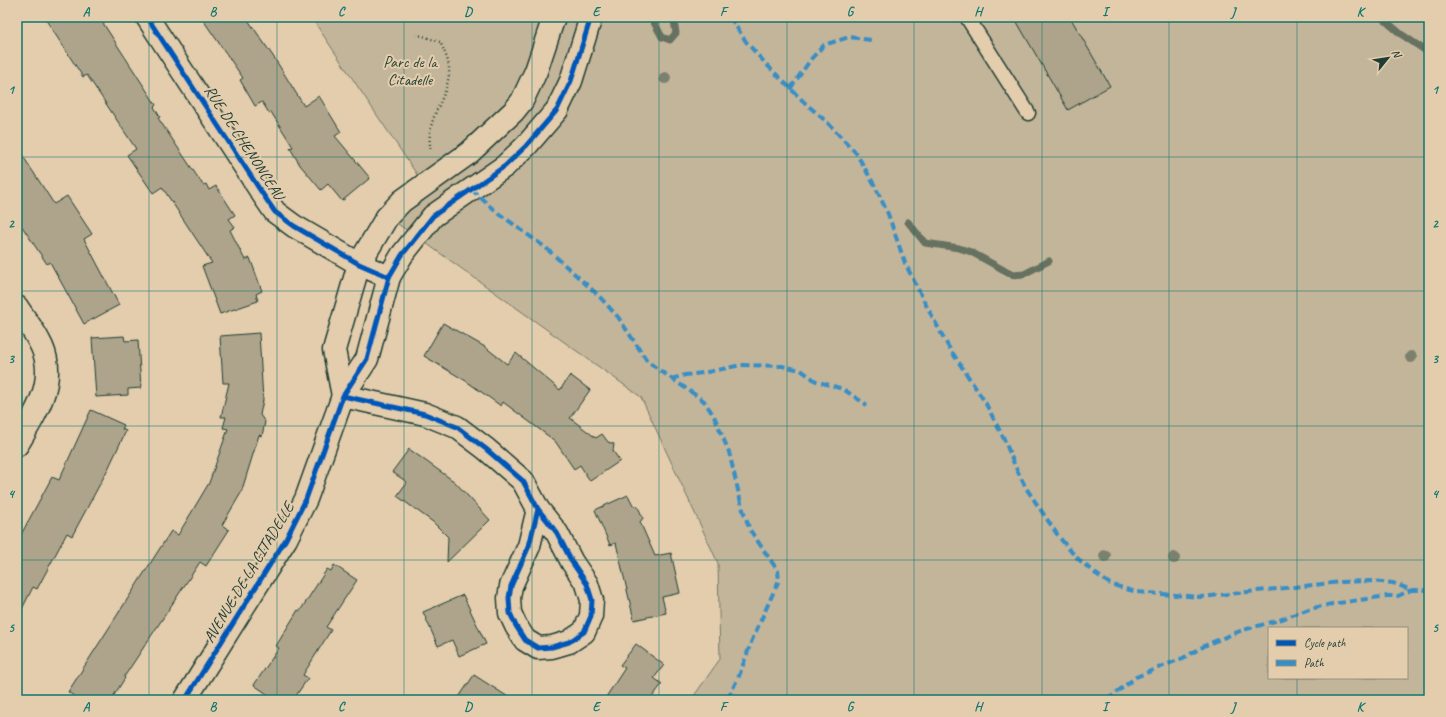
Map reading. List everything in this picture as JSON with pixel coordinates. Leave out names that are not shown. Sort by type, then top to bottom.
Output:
[{"type":"street","name":"RUE DE CHENONCEAU","points":[[147,17],[275,212],[294,226],[359,264],[389,277]]},
{"type":"street","points":[[538,509],[529,546],[511,586],[509,598],[510,613],[516,626],[525,640],[538,648],[552,647],[569,642],[584,632],[591,616],[592,600],[587,584],[572,562],[557,534],[538,509],[523,481],[486,449],[457,427],[425,414],[343,396],[334,350],[359,264],[387,217],[402,201],[469,152],[514,112],[522,100],[536,72],[554,17]]},
{"type":"street","name":"AVENUE DE LA CITADELLE","points":[[185,700],[286,539],[306,499],[343,396],[366,359],[389,277],[402,255],[432,216],[505,166],[540,131],[557,110],[571,81],[591,17]]},
{"type":"street","points":[[514,112],[540,131]]},
{"type":"street","points":[[17,307],[40,342],[46,361],[47,385],[36,413],[17,445]]},
{"type":"lane","points":[[967,17],[1028,113]]},
{"type":"path","points":[[416,35],[440,42],[447,58],[449,74],[444,91],[432,120],[428,140],[432,160],[440,173]]},
{"type":"green space","name":"Parc de la Citadelle","points":[[311,17],[1429,17],[1429,700],[691,700],[720,659],[718,563],[641,397],[416,236],[387,217],[424,185]]},
{"type":"building","points":[[44,17],[99,17],[156,105],[154,107],[160,117],[158,118],[203,185],[206,184],[209,190],[216,186],[235,215],[229,219],[235,227],[230,230],[245,260],[250,258],[262,291],[256,294],[258,301],[220,314],[202,266],[212,263],[162,187],[153,193],[127,155],[136,149],[87,75],[83,77]]},
{"type":"building","points":[[201,17],[246,17],[275,59],[304,106],[319,96],[341,132],[335,136],[370,178],[342,201],[328,184],[321,190],[300,165],[290,148],[293,147],[271,112],[269,113],[262,102],[255,106],[240,80],[243,78]]},
{"type":"building","points":[[1014,17],[1070,17],[1110,86],[1068,110]]},
{"type":"building","points":[[17,147],[54,204],[67,196],[92,234],[84,239],[119,305],[84,324],[50,262],[47,264],[17,219]]},
{"type":"building","points":[[443,323],[485,347],[507,364],[516,353],[560,390],[570,375],[590,390],[570,418],[596,438],[602,434],[608,442],[614,444],[613,451],[620,461],[590,481],[580,465],[574,469],[555,441],[503,402],[501,406],[466,381],[424,356]]},
{"type":"building","points":[[259,333],[263,400],[260,415],[265,422],[262,436],[259,435],[241,493],[222,525],[229,530],[206,566],[200,562],[124,677],[125,678],[111,700],[80,700],[68,692],[171,531],[178,535],[209,483],[228,429],[223,428],[226,417],[221,417],[229,383],[223,383],[220,336]]},
{"type":"building","points":[[124,336],[125,341],[138,340],[141,388],[128,389],[128,395],[96,397],[92,338]]},
{"type":"building","points":[[91,410],[124,425],[122,429],[126,431],[108,469],[72,536],[67,533],[37,589],[33,587],[17,619],[17,542],[52,477],[59,480]]},
{"type":"building","points":[[409,449],[455,482],[490,520],[447,562],[448,537],[433,522],[397,496],[407,482],[392,472]]},
{"type":"building","points":[[628,495],[633,505],[638,507],[643,518],[640,522],[655,556],[671,553],[680,593],[662,597],[666,613],[634,620],[616,543],[610,545],[595,510]]},
{"type":"building","points":[[334,565],[357,580],[326,627],[331,630],[303,675],[308,678],[293,700],[276,700],[254,685],[279,648],[276,646],[298,610],[300,611],[327,569],[331,571]]},
{"type":"building","points":[[463,595],[486,644],[459,656],[452,640],[438,646],[423,612]]},
{"type":"building","points":[[636,644],[664,665],[654,678],[662,684],[650,700],[604,700],[625,668],[620,665]]},
{"type":"building","points":[[474,675],[513,700],[457,700]]},
{"type":"waterway","points":[[651,17],[662,37],[670,40],[676,33],[674,21],[671,17]]},
{"type":"waterway","points":[[1381,17],[1401,34],[1429,53]]},
{"type":"waterway","points":[[908,222],[925,243],[959,248],[971,252],[1013,275],[1024,274],[1049,261]]},
{"type":"marked path","points":[[730,17],[747,43],[766,64],[805,103],[827,122],[856,153],[875,186],[888,214],[905,263],[926,305],[948,346],[985,402],[1004,439],[1026,488],[1059,537],[1075,556],[1092,571],[1110,584],[1136,592],[1201,597],[1341,582],[1370,581],[1393,583],[1411,590],[1429,590]]},
{"type":"marked path","points":[[790,89],[811,59],[824,45],[849,37],[871,40]]},
{"type":"marked path","points":[[471,189],[494,210],[546,248],[598,295],[618,317],[648,362],[704,401],[714,416],[729,452],[742,507],[750,530],[778,571],[779,580],[752,640],[739,676],[727,700]]},
{"type":"marked path","points":[[671,379],[741,365],[782,366],[801,370],[816,381],[843,389],[867,405]]},
{"type":"marked path","points":[[1107,700],[1136,677],[1183,658],[1208,644],[1240,631],[1279,620],[1309,609],[1332,604],[1387,596],[1398,596],[1411,590]]},
{"type":"cycle path","points":[[147,17],[275,212],[294,226],[359,264],[389,277]]},
{"type":"cycle path","points":[[185,700],[286,539],[306,499],[343,396],[367,359],[389,277],[402,255],[433,216],[505,166],[526,146],[557,110],[571,81],[591,17]]},
{"type":"cycle path","points":[[343,396],[425,414],[457,427],[486,449],[523,481],[538,509],[557,533],[572,562],[587,584],[592,600],[591,616],[584,632],[569,642],[552,647],[538,648],[525,640],[516,626],[510,613],[509,598],[511,586],[529,546],[538,509]]}]
